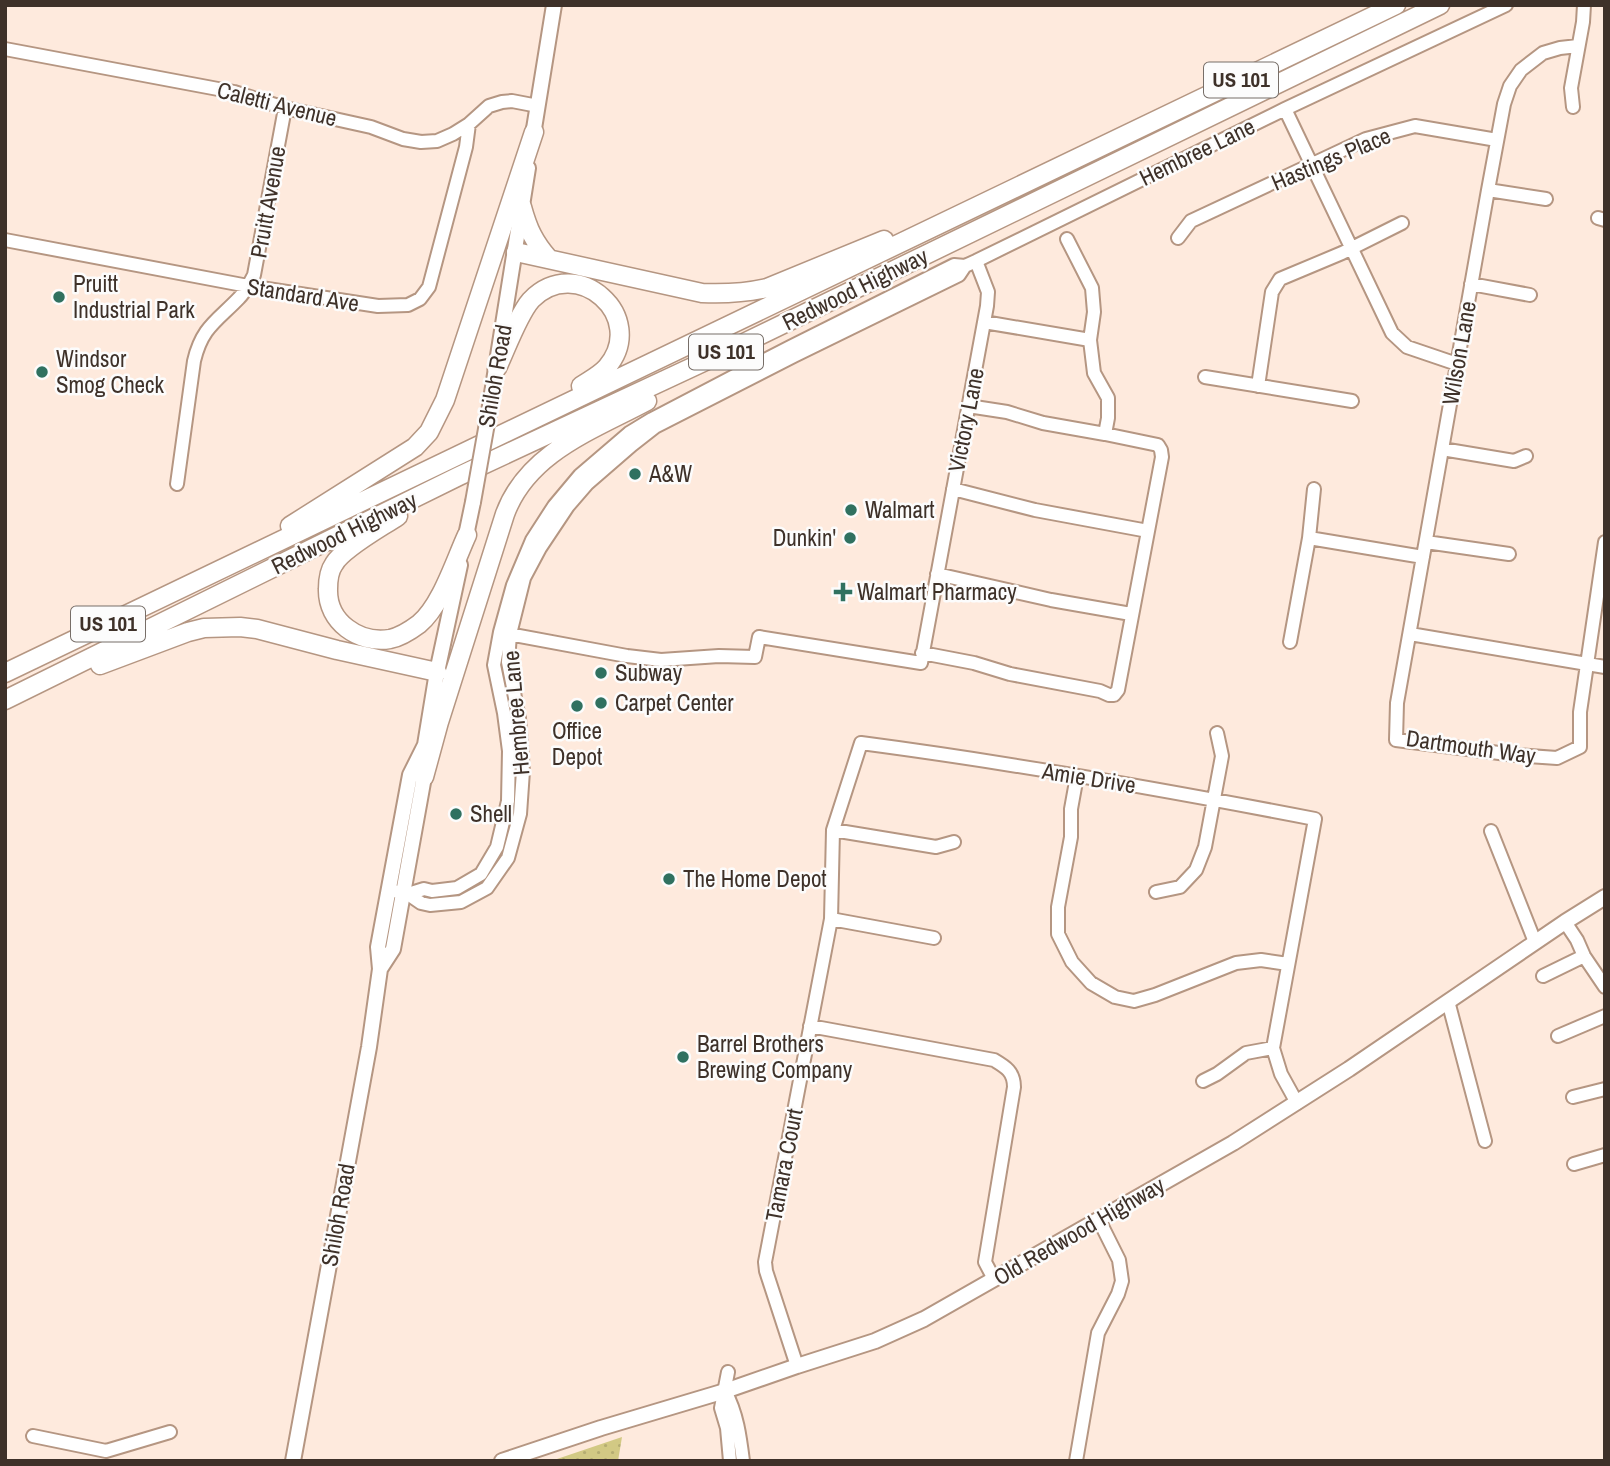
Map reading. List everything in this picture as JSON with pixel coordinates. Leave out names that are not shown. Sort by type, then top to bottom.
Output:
[{"type":"highway","name":"Redwood Highway","points":[[5,673],[1396,5]]},
{"type":"highway","name":"Redwood Highway","points":[[8,699],[459,476],[744,344],[1440,5]]},
{"type":"highway","points":[[217,572],[415,447],[429,432],[445,400],[534,132]]},
{"type":"highway","points":[[522,207],[529,232],[549,259]]},
{"type":"highway","points":[[516,252],[702,293],[724,294],[767,288],[891,237],[915,237]]},
{"type":"highway","points":[[497,368],[529,302],[548,288],[567,283],[590,288],[607,300],[617,316],[617,351],[601,373],[510,430]]},
{"type":"highway","points":[[424,777],[505,514],[523,480],[558,448],[665,391],[744,344]]},
{"type":"highway","points":[[459,476],[342,553],[334,562],[328,584],[328,595],[334,613],[348,629],[367,638],[389,639],[411,629],[426,617],[438,600],[467,535]]},
{"type":"highway","points":[[8,699],[204,628],[257,629],[337,650],[437,671]]},
{"type":"main road","name":"Shiloh Road","points":[[400,892],[424,777],[425,745],[437,671],[467,535],[497,368],[554,5]]},
{"type":"main road","name":"Shiloh Road","points":[[293,1461],[367,1059],[380,969],[393,949],[410,775],[425,745]]},
{"type":"main road","name":"Old Redwood Highway","points":[[502,1461],[725,1391],[888,1336],[924,1319],[1233,1143],[1605,897]]},
{"type":"street","name":"Hembree Lane","points":[[400,892],[457,888],[481,874],[489,862],[496,847],[508,801],[509,751],[494,666],[505,633],[524,578],[568,506],[587,484],[632,445],[655,427],[959,275],[971,263],[1285,109],[1506,5]]},
{"type":"street","points":[[1573,107],[1571,88],[1584,5]]},
{"type":"street","name":"Wilson Lane","points":[[1397,703],[1504,104],[1510,86],[1521,70],[1543,53],[1578,46]]},
{"type":"street","name":"Caletti Avenue","points":[[5,49],[234,92],[421,142],[437,141],[453,134],[489,106],[502,102],[538,106]]},
{"type":"street","name":"Pruitt Avenue","points":[[177,484],[198,346],[211,324],[241,296],[254,275],[285,107]]},
{"type":"street","points":[[1285,109],[1392,333],[1407,347],[1457,364]]},
{"type":"street","name":"Standard Ave","points":[[5,240],[248,286],[377,306],[408,306],[420,299],[429,287],[466,147],[469,124]]},
{"type":"street","name":"Hastings Place","points":[[1178,238],[1191,221],[1366,139],[1415,126],[1497,140]]},
{"type":"street","points":[[1488,190],[1546,200]]},
{"type":"street","points":[[1258,386],[1272,292],[1280,279],[1402,223]]},
{"type":"street","points":[[1068,239],[1092,288],[1094,312],[1090,340],[1094,373],[1108,398],[1105,434]]},
{"type":"street","name":"Victory Lane","points":[[921,658],[988,292],[971,263]]},
{"type":"street","points":[[1471,284],[1530,295]]},
{"type":"street","points":[[984,322],[1090,340]]},
{"type":"street","points":[[1205,377],[1352,401]]},
{"type":"street","points":[[505,633],[661,660],[719,656],[755,657],[760,637],[974,663],[1010,674],[1114,695],[1119,685],[1162,457],[1161,450],[1158,445],[968,406]]},
{"type":"street","points":[[1442,449],[1514,461],[1525,456]]},
{"type":"street","points":[[953,489],[1035,510],[1148,531]]},
{"type":"street","points":[[1290,642],[1309,538],[1314,489]]},
{"type":"street","points":[[1309,538],[1423,557]]},
{"type":"street","points":[[1426,542],[1509,554]]},
{"type":"street","name":"Dartmouth Way","points":[[1397,703],[1396,740],[1557,758],[1580,747],[1580,712],[1605,542]]},
{"type":"street","points":[[937,574],[1051,600],[1131,614]]},
{"type":"street","name":"Hembree Lane","points":[[400,892],[422,904],[461,902],[486,888],[508,858],[520,814],[523,771],[519,718],[505,633]]},
{"type":"street","points":[[1410,635],[1605,667]]},
{"type":"street","points":[[504,713],[511,716],[513,722],[517,758],[523,771]]},
{"type":"street","points":[[1156,892],[1180,887],[1196,870],[1205,847],[1222,756],[1217,733]]},
{"type":"street","name":"Amie Drive","points":[[861,743],[959,756],[1315,818],[1288,964]]},
{"type":"street","name":"Tamara Court","points":[[797,1366],[765,1262],[831,919],[833,830],[861,743]]},
{"type":"street","points":[[1077,776],[1071,809],[1071,837],[1058,907],[1058,934],[1072,962],[1091,983],[1115,998],[1133,1001],[1236,963],[1261,960],[1288,964],[1273,1048],[1281,1074],[1297,1102]]},
{"type":"street","points":[[833,830],[936,847],[954,842]]},
{"type":"street","points":[[1491,831],[1535,942]]},
{"type":"street","points":[[831,919],[934,938]]},
{"type":"street","points":[[1565,922],[1605,987]]},
{"type":"street","points":[[1543,976],[1584,956]]},
{"type":"street","points":[[1448,1001],[1485,1140]]},
{"type":"street","points":[[1558,1036],[1605,1016]]},
{"type":"street","points":[[810,1026],[994,1060],[1009,1069],[1014,1079],[1014,1087],[985,1262],[994,1279]]},
{"type":"street","points":[[1203,1081],[1246,1054],[1273,1048]]},
{"type":"street","points":[[1573,1097],[1605,1089]]},
{"type":"street","points":[[1574,1164],[1605,1155]]},
{"type":"street","points":[[1076,1461],[1098,1334],[1122,1282],[1119,1260],[1099,1220]]},
{"type":"street","points":[[728,1372],[721,1408],[727,1428],[730,1461]]},
{"type":"street","points":[[725,1391],[732,1404],[743,1461]]},
{"type":"street","points":[[33,1436],[106,1456],[170,1432]]},
{"type":"shaded area","points":[[622,1437],[618,1461],[551,1461]]},
{"type":"place","name":"Pruitt Industrial Park","points":[[59,297]]},
{"type":"place","name":"Windsor Smog Check","points":[[42,372]]},
{"type":"place","name":"A&W","points":[[635,474]]},
{"type":"place","name":"Walmart","points":[[851,510]]},
{"type":"place","name":"Dunkin'","points":[[850,538]]},
{"type":"place","name":"Walmart Pharmacy","points":[[843,592]]},
{"type":"place","name":"Subway","points":[[601,673]]},
{"type":"place","name":"Carpet Center","points":[[601,703]]},
{"type":"place","name":"Office Depot","points":[[577,706]]},
{"type":"place","name":"Shell","points":[[456,814]]},
{"type":"place","name":"The Home Depot","points":[[669,879]]},
{"type":"place","name":"Barrel Brothers Brewing Company","points":[[683,1057]]}]
